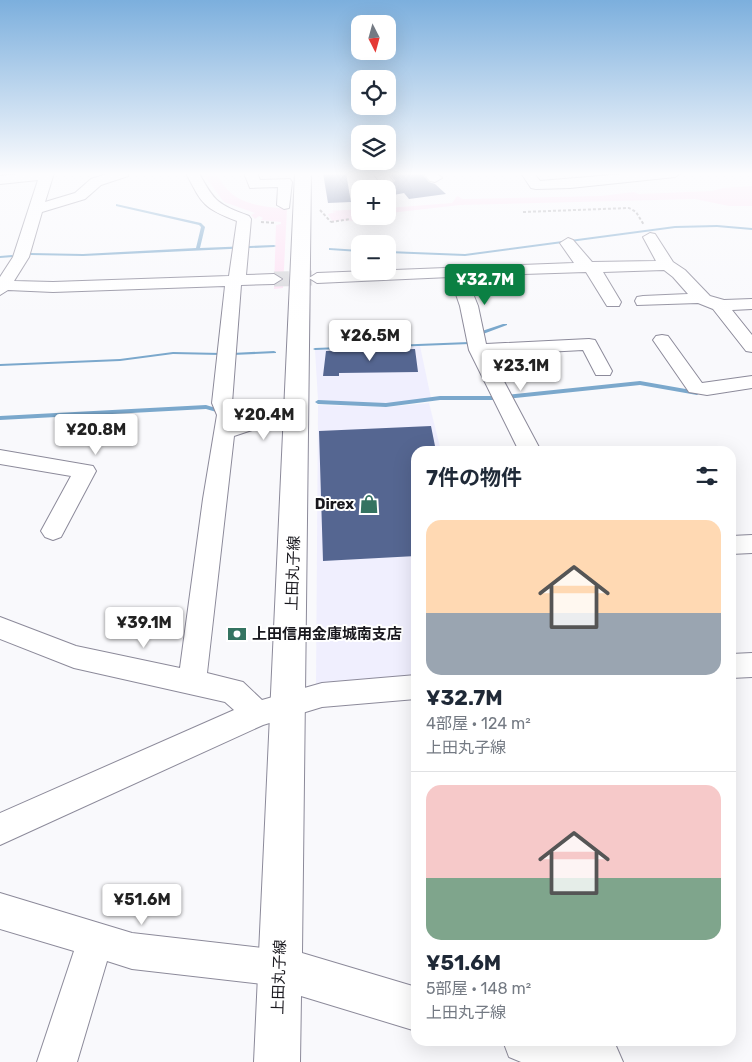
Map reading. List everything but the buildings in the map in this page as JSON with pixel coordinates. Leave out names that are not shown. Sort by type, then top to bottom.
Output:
[{"type":"main road","name":"上田丸子線","points":[[276,1062],[289,704],[302,223]]},
{"type":"main road","points":[[280,968],[411,1007]]},
{"type":"main road","points":[[535,1050],[600,1062]]},
{"type":"street","points":[[1,287],[21,257],[31,223]]},
{"type":"street","points":[[192,680],[214,499],[227,415],[222,403],[233,285],[236,279],[243,223]]},
{"type":"street","points":[[650,237],[667,265]]},
{"type":"street","points":[[568,243],[583,264],[594,270],[613,302]]},
{"type":"street","points":[[317,278],[667,265],[677,269],[711,302],[752,347]]},
{"type":"street","points":[[457,273],[469,306],[478,350],[527,446]]},
{"type":"street","points":[[1,287],[53,287],[274,279]]},
{"type":"street","points":[[643,300],[752,304]]},
{"type":"street","points":[[662,340],[696,388],[706,389],[752,382]]},
{"type":"street","points":[[478,350],[589,344],[603,371]]},
{"type":"street","points":[[225,432],[250,424],[297,421]]},
{"type":"street","points":[[0,457],[84,471],[53,532]]},
{"type":"street","points":[[736,545],[752,544]]},
{"type":"street","points":[[0,628],[74,657],[233,690],[257,714]]},
{"type":"street","points":[[736,666],[752,665]]},
{"type":"street","points":[[0,830],[257,714],[322,695],[411,687]]},
{"type":"street","points":[[0,911],[132,950],[280,968]]},
{"type":"street","points":[[57,1062],[96,939]]},
{"type":"path","points":[[642,223],[650,237]]},
{"type":"shaded area","points":[[286,223],[283,288],[274,289],[276,225]]},
{"type":"shaded area","points":[[420,346],[431,398],[386,404],[318,400],[315,350]]},
{"type":"shaded area","points":[[429,403],[440,446],[411,446],[411,676],[316,685],[318,405],[386,407]]},
{"type":"waterway","points":[[194,223],[203,227],[198,249]]},
{"type":"waterway","points":[[396,252],[465,255],[675,227],[717,226],[752,229]]},
{"type":"waterway","points":[[31,254],[83,255],[274,246]]},
{"type":"waterway","points":[[330,249],[351,250]]},
{"type":"waterway","points":[[0,257],[12,256]]},
{"type":"waterway","points":[[315,349],[470,343],[481,333],[505,325]]},
{"type":"waterway","points":[[232,354],[274,352]]},
{"type":"waterway","points":[[0,365],[120,360],[173,353],[221,354]]},
{"type":"waterway","points":[[318,402],[386,405],[440,398],[497,398],[640,383],[697,393]]},
{"type":"waterway","points":[[231,411],[276,404]]},
{"type":"waterway","points":[[0,418],[206,407],[220,411]]},
{"type":"tunnel","points":[[274,279],[317,278]]},
{"type":"place","name":"Direx","points":[[369,504]]},
{"type":"place","name":"上田信用金庫城南支店","points":[[237,634]]}]
